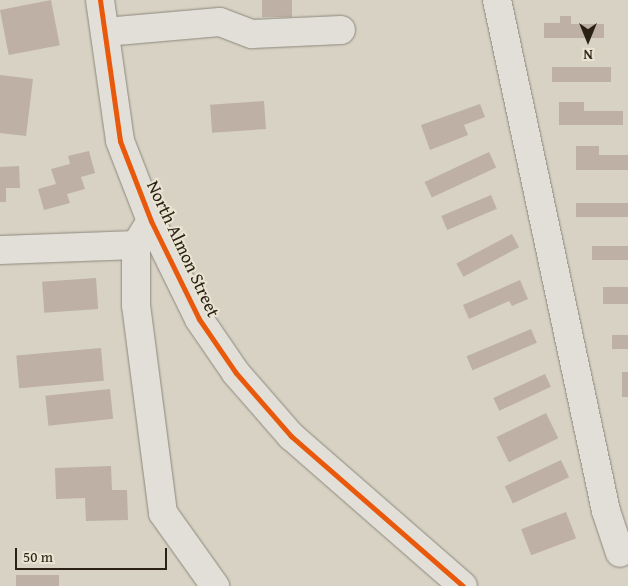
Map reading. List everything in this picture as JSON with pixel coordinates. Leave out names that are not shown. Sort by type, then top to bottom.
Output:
[{"type":"street","name":"North Almon Street","points":[[100,0],[120,141],[151,221],[199,319],[236,373],[291,436],[462,586]]},
{"type":"street","points":[[497,0],[606,512],[620,553]]},
{"type":"street","points":[[105,32],[220,22],[252,34],[341,30]]},
{"type":"street","points":[[151,221],[136,246],[136,305],[162,514],[215,586]]},
{"type":"street","points":[[0,250],[136,246]]},
{"type":"building","points":[[51,0],[60,45],[9,55],[0,10]]},
{"type":"building","points":[[262,0],[292,0],[292,17],[262,17]]},
{"type":"building","points":[[560,16],[571,16],[571,24],[604,24],[604,38],[544,38],[544,23],[560,23]]},
{"type":"building","points":[[552,67],[611,67],[611,82],[552,82]]},
{"type":"building","points":[[0,75],[33,79],[26,136],[0,133]]},
{"type":"building","points":[[264,101],[266,129],[212,133],[210,105]]},
{"type":"building","points":[[559,102],[584,102],[584,111],[623,111],[623,125],[559,125]]},
{"type":"building","points":[[480,104],[485,117],[464,125],[468,135],[430,150],[421,125]]},
{"type":"building","points":[[576,146],[599,146],[599,155],[628,155],[628,170],[576,170]]},
{"type":"building","points":[[89,151],[95,173],[81,177],[85,189],[67,194],[70,203],[44,210],[38,189],[56,184],[51,169],[70,164],[68,156]]},
{"type":"building","points":[[489,152],[496,167],[432,197],[425,182]]},
{"type":"building","points":[[19,166],[20,188],[6,188],[6,202],[0,202],[0,167]]},
{"type":"building","points":[[491,195],[497,209],[447,230],[441,216]]},
{"type":"building","points":[[576,203],[628,203],[628,217],[576,217]]},
{"type":"building","points":[[512,234],[519,247],[463,277],[456,264]]},
{"type":"building","points":[[592,246],[628,246],[628,260],[592,260]]},
{"type":"building","points":[[96,278],[98,309],[44,313],[42,282]]},
{"type":"building","points":[[520,280],[528,299],[512,306],[509,301],[469,319],[463,305]]},
{"type":"building","points":[[603,287],[628,287],[628,304],[603,304]]},
{"type":"building","points":[[531,329],[537,343],[472,370],[467,356]]},
{"type":"building","points":[[612,335],[628,335],[628,349],[612,349]]},
{"type":"building","points":[[101,348],[104,381],[19,388],[16,355]]},
{"type":"building","points":[[622,372],[628,372],[628,397],[622,397]]},
{"type":"building","points":[[545,374],[551,387],[499,411],[493,398]]},
{"type":"building","points":[[110,389],[113,419],[48,426],[45,396]]},
{"type":"building","points":[[546,413],[558,438],[509,462],[497,437]]},
{"type":"building","points":[[561,460],[569,477],[513,503],[505,486]]},
{"type":"building","points":[[111,466],[112,490],[127,490],[128,520],[86,521],[85,498],[56,499],[55,468]]},
{"type":"building","points":[[566,512],[576,538],[531,555],[521,529]]},
{"type":"building","points":[[16,575],[59,575],[59,586],[16,586]]},
{"type":"cycle path","points":[[100,0],[120,141],[151,221],[199,319],[236,373],[291,436],[463,586]]}]
